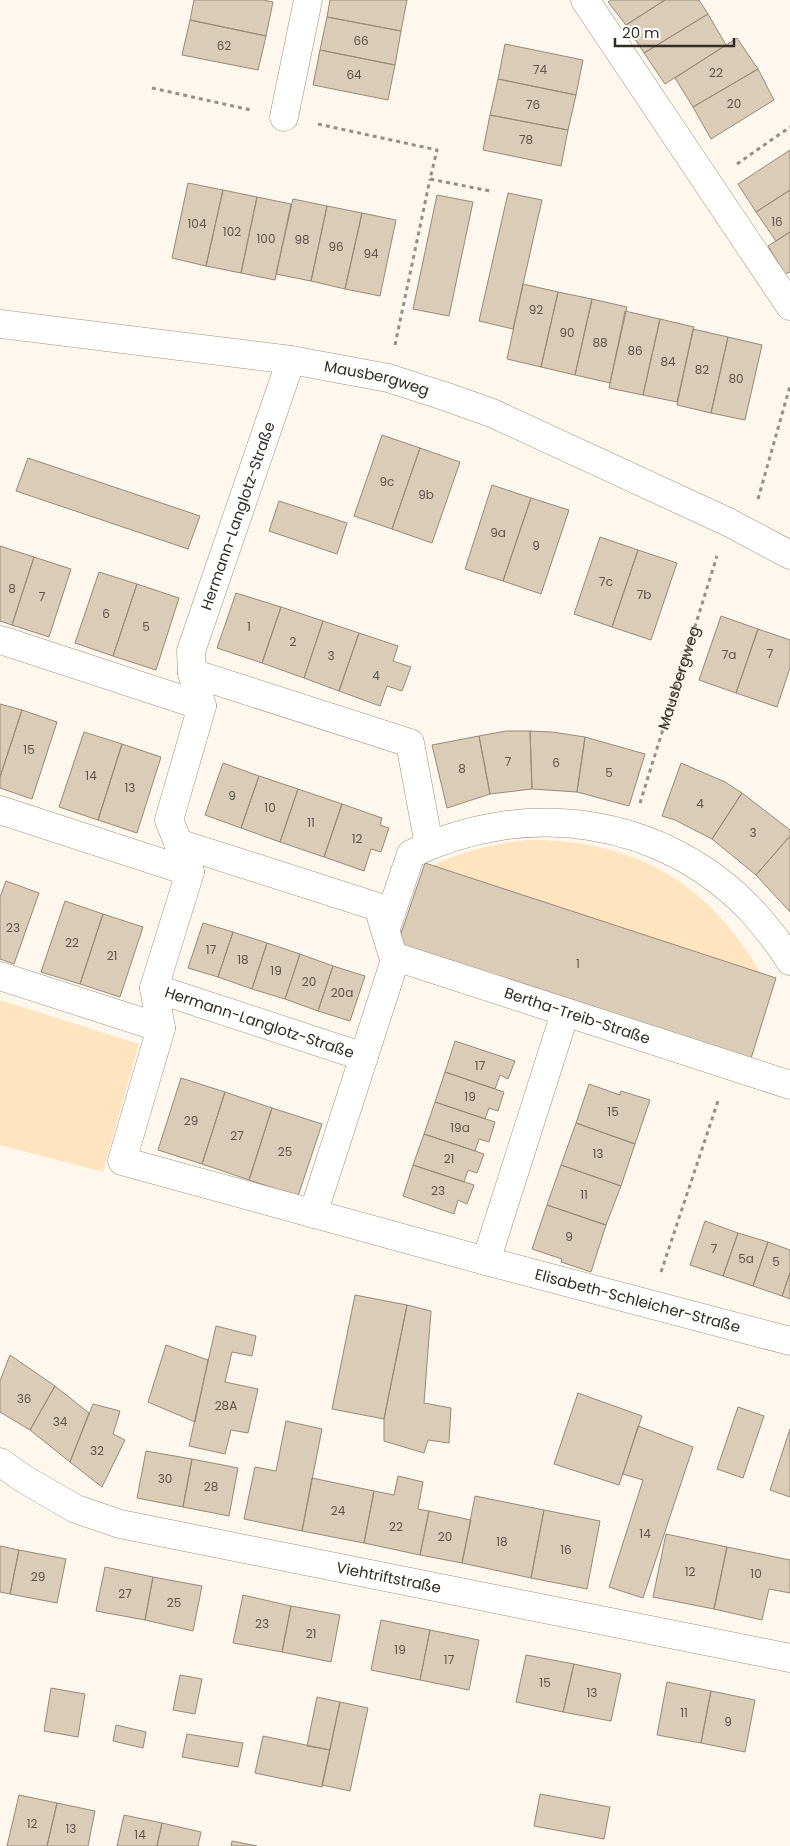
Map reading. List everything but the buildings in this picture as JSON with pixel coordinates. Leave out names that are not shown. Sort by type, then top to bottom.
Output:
[{"type":"street","points":[[284,117],[308,0]]},
{"type":"street","points":[[585,0],[790,306]]},
{"type":"street","name":"Mausbergweg","points":[[0,324],[291,360],[388,378],[492,413],[738,527],[790,555]]},
{"type":"street","name":"Hermann-Langlotz-Straße","points":[[202,706],[192,673],[191,650],[291,360]]},
{"type":"street","points":[[1,640],[202,706],[169,820],[190,872]]},
{"type":"street","points":[[192,673],[410,743],[429,845]]},
{"type":"street","points":[[0,810],[190,872]]},
{"type":"street","points":[[313,1214],[396,957],[393,956],[382,918],[411,854],[429,845],[476,830],[517,823],[550,822],[581,824],[630,835],[669,850],[719,881],[741,900],[767,927],[790,961]]},
{"type":"street","points":[[178,843],[382,918]]},
{"type":"street","name":"Hermann-Langlotz-Straße","points":[[122,1161],[161,1028],[154,988],[190,872]]},
{"type":"street","name":"Bertha-Treib-Straße","points":[[396,957],[790,1085]]},
{"type":"street","points":[[0,976],[161,1028]]},
{"type":"street","name":"Hermann-Langlotz-Straße","points":[[154,988],[364,1057]]},
{"type":"street","points":[[486,1261],[565,1012]]},
{"type":"street","name":"Elisabeth-Schleicher-Straße","points":[[122,1161],[486,1261],[790,1341]]},
{"type":"street","name":"Viehtriftstraße","points":[[0,1462],[24,1480],[76,1509],[120,1524],[790,1658]]},
{"type":"path","points":[[152,88],[437,150],[388,378]]},
{"type":"path","points":[[708,184],[790,127]]},
{"type":"path","points":[[430,179],[490,192]]},
{"type":"path","points":[[738,527],[790,386]]},
{"type":"path","name":"Mausbergweg","points":[[630,835],[738,527]]},
{"type":"path","points":[[651,1303],[730,1066]]},
{"type":"shaded area","points":[[529,840],[568,842],[603,848],[635,858],[665,872],[693,891],[717,914],[740,942],[761,974],[431,866],[479,848]]},
{"type":"shaded area","points":[[0,1000],[139,1044],[103,1172],[0,1145]]}]
